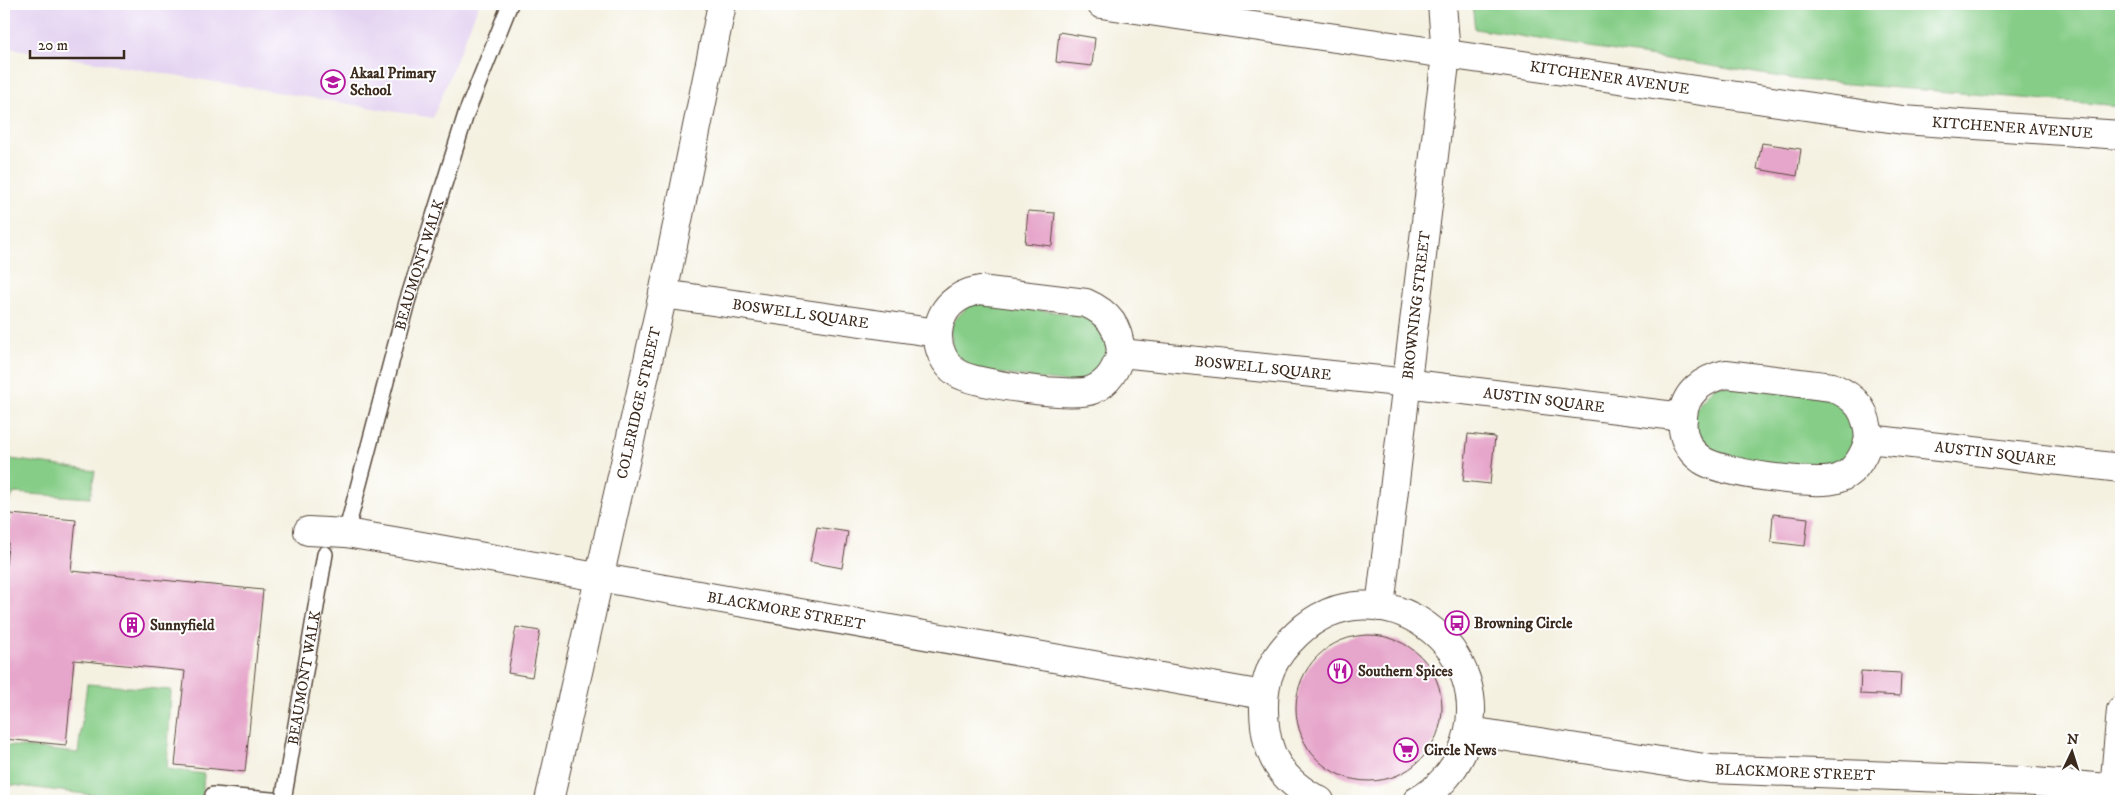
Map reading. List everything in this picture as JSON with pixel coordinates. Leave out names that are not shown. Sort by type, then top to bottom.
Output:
[{"type":"street","name":"COLERIDGE STREET","points":[[549,801],[662,294],[722,4]]},
{"type":"street","name":"KITCHENER AVENUE","points":[[1101,4],[1904,120],[2121,135]]},
{"type":"street","name":"BROWNING STREET","points":[[1380,607],[1446,55],[1442,4]]},
{"type":"street","points":[[980,290],[1086,303],[1100,308],[1111,319],[1116,328],[1120,337],[1121,352],[1117,367],[1106,382],[1091,391],[1071,394],[976,381],[956,373],[943,358],[938,341],[938,333],[939,323],[947,307],[967,292],[980,290]]},
{"type":"street","name":"BOSWELL SQUARE","points":[[662,294],[938,333]]},
{"type":"street","name":"BOSWELL SQUARE","points":[[1121,352],[1406,384]]},
{"type":"street","points":[[1726,374],[1832,387],[1846,393],[1859,404],[1868,422],[1869,439],[1864,454],[1854,469],[1838,479],[1817,482],[1722,469],[1702,460],[1687,445],[1682,428],[1682,417],[1683,409],[1691,392],[1712,377],[1726,374]]},
{"type":"street","name":"AUSTIN SQUARE","points":[[1406,384],[1682,417]]},
{"type":"street","name":"AUSTIN SQUARE","points":[[1869,439],[2121,468]]},
{"type":"street","name":"BLACKMORE STREET","points":[[308,531],[346,533],[598,576],[1263,694]]},
{"type":"street","points":[[1320,801],[1299,790],[1276,764],[1265,736],[1263,694],[1279,652],[1312,620],[1344,608],[1366,605],[1402,611],[1434,629],[1450,646],[1467,680],[1472,716],[1470,730],[1454,768],[1426,797],[1417,801]]},
{"type":"street","points":[[2116,793],[2121,710]]},
{"type":"street","name":"BLACKMORE STREET","points":[[1470,730],[1711,769],[2022,781],[2116,793]]},
{"type":"lane","name":"BEAUMONT WALK","points":[[346,533],[410,292],[466,114],[510,4]]},
{"type":"lane","name":"BEAUMONT WALK","points":[[283,801],[325,554]]},
{"type":"lane","points":[[212,795],[283,801]]},
{"type":"path","points":[[4,800],[16,801]]},
{"type":"shaded area","name":"Akaal Primary School","points":[[4,4],[479,4],[433,118],[4,47]]},
{"type":"green space","points":[[1472,4],[2121,4],[2121,106],[1800,80],[1475,29]]},
{"type":"green space","points":[[972,302],[1095,317],[1111,351],[1100,374],[1072,383],[980,371],[963,364],[953,352],[950,325]]},
{"type":"green space","points":[[1716,385],[1830,396],[1852,409],[1857,450],[1834,471],[1724,461],[1695,440],[1692,411]]},
{"type":"green space","points":[[4,458],[95,471],[90,498],[14,493],[4,511]]},
{"type":"green space","points":[[87,684],[171,690],[167,769],[204,774],[202,801],[141,801],[4,784],[4,745],[78,753]]},
{"type":"building","points":[[1059,32],[1095,38],[1092,66],[1056,62]]},
{"type":"building","points":[[1762,143],[1801,149],[1797,176],[1757,169]]},
{"type":"building","points":[[1028,211],[1055,213],[1052,246],[1025,243]]},
{"type":"building","points":[[1468,434],[1495,437],[1490,484],[1463,481]]},
{"type":"building","name":"Sunnyfield","points":[[11,514],[76,520],[71,571],[263,590],[245,772],[175,765],[185,671],[74,660],[66,745],[4,739],[4,586]]},
{"type":"building","points":[[1773,514],[1808,518],[1805,546],[1771,542]]},
{"type":"building","points":[[817,527],[848,532],[842,568],[810,562]]},
{"type":"building","points":[[516,627],[540,631],[532,677],[508,673]]},
{"type":"building","points":[[1369,635],[1397,640],[1421,656],[1437,680],[1442,708],[1437,736],[1421,760],[1397,776],[1369,781],[1341,776],[1317,760],[1301,736],[1296,708],[1301,680],[1317,656],[1341,640]]},
{"type":"building","points":[[1861,671],[1901,673],[1900,696],[1860,694]]},
{"type":"place","name":"Akaal Primary School","points":[[333,82]]},
{"type":"place","name":"Browning Circle","points":[[1457,623]]},
{"type":"place","name":"Sunnyfield","points":[[132,625]]},
{"type":"place","name":"Southern Spices","points":[[1340,671]]},
{"type":"place","name":"Circle News","points":[[1406,750]]}]
